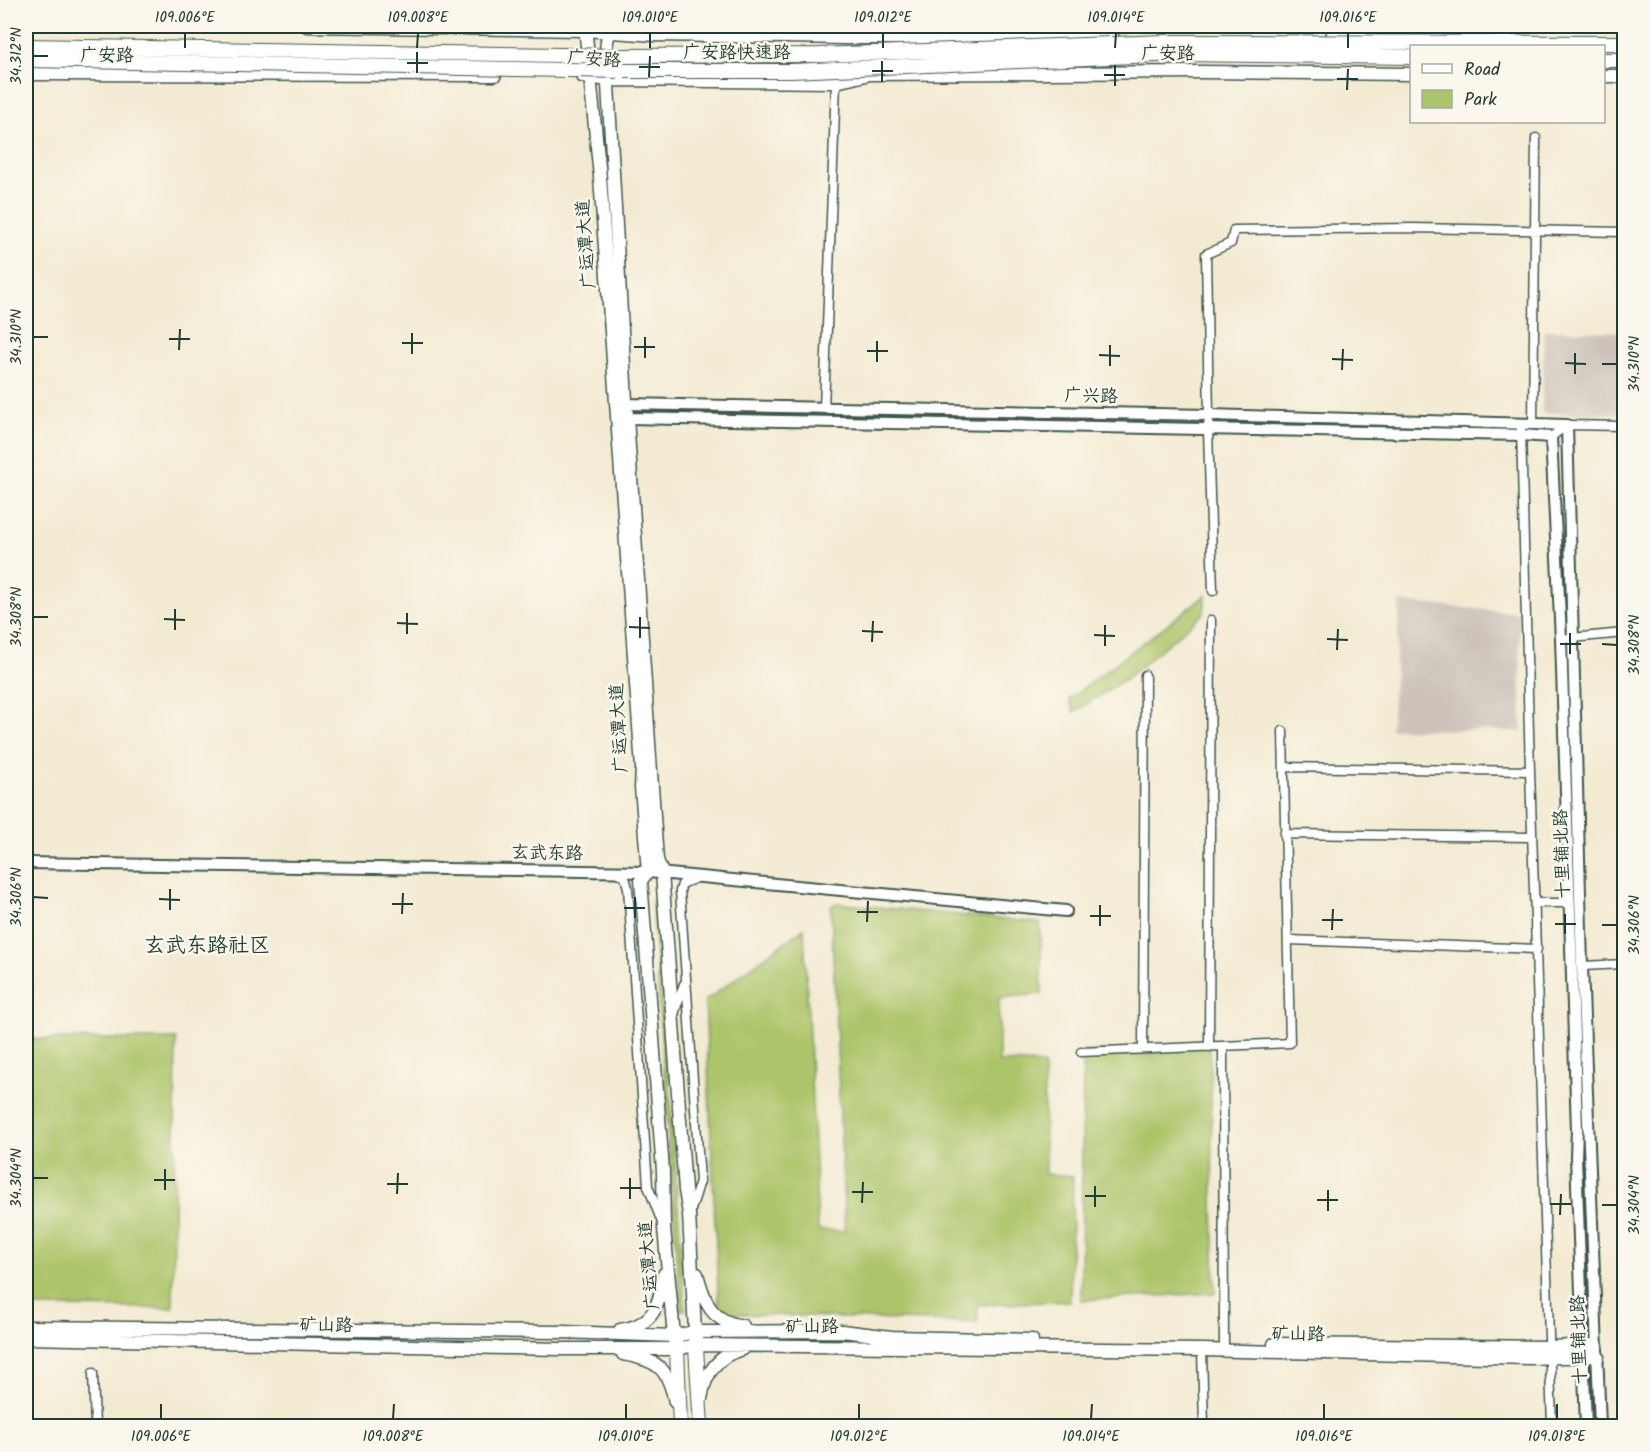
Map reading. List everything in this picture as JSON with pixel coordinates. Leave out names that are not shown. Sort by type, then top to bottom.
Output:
[{"type":"main road","points":[[307,26],[609,28],[655,35],[959,39],[1405,35],[1462,26]]},
{"type":"main road","points":[[827,26],[847,38]]},
{"type":"main road","name":"广运潭大道","points":[[585,28],[621,409],[657,860],[662,873],[685,1190],[692,1253],[701,1426]]},
{"type":"main road","name":"广运潭大道","points":[[609,28],[606,50],[621,409],[648,872],[641,880],[663,1171],[666,1258],[675,1342],[680,1424]]},
{"type":"main road","name":"广安路快速路","points":[[26,48],[633,56],[819,55],[1166,42],[1624,43]]},
{"type":"main road","points":[[26,48],[1385,52],[1410,58]]},
{"type":"main road","points":[[1245,52],[1281,73]]},
{"type":"main road","name":"广安路快速路","points":[[26,60],[644,71],[791,71],[1178,54],[1410,58]]},
{"type":"main road","points":[[1605,60],[1624,60]]},
{"type":"main road","name":"广安路","points":[[26,74],[591,76],[608,80],[836,82],[870,74],[1410,75]]},
{"type":"main road","points":[[1605,76],[1624,76]]},
{"type":"main road","points":[[692,1253],[706,1302],[717,1317],[731,1324],[774,1331]]},
{"type":"main road","points":[[596,1333],[632,1328],[651,1316],[659,1300],[666,1258]]},
{"type":"main road","name":"矿山路","points":[[26,1326],[596,1333],[675,1342]]},
{"type":"main road","name":"矿山路","points":[[26,1338],[589,1349],[774,1331],[842,1331],[892,1337],[1224,1347],[1597,1351]]},
{"type":"main road","name":"矿山路","points":[[695,1338],[761,1345],[1202,1350],[1224,1347]]},
{"type":"main road","points":[[699,1409],[706,1379],[718,1361],[736,1351],[761,1345]]},
{"type":"main road","points":[[589,1349],[638,1356],[657,1364],[669,1379],[680,1424]]},
{"type":"street","points":[[824,409],[836,82]]},
{"type":"street","points":[[1533,424],[1536,138]]},
{"type":"street","points":[[1213,591],[1206,254],[1231,243],[1234,230],[1412,228],[1624,232]]},
{"type":"street","name":"广兴路","points":[[621,409],[824,409],[1209,415],[1567,425]]},
{"type":"street","name":"广兴路","points":[[621,409],[1208,430],[1521,435],[1551,438]]},
{"type":"street","points":[[1521,423],[1552,1426]]},
{"type":"street","points":[[1551,438],[1567,425],[1624,426]]},
{"type":"street","name":"十里铺北路","points":[[1567,425],[1582,966],[1600,1426]]},
{"type":"street","name":"十里铺北路","points":[[1551,438],[1561,639],[1586,1426]]},
{"type":"street","points":[[1209,1047],[1211,620]]},
{"type":"street","points":[[1561,639],[1624,633]]},
{"type":"street","points":[[1143,1049],[1145,675]]},
{"type":"street","points":[[1081,1052],[1290,1043],[1283,731]]},
{"type":"street","points":[[1284,767],[1530,771]]},
{"type":"street","points":[[1284,834],[1532,837]]},
{"type":"street","name":"玄武东路","points":[[26,864],[648,872],[1066,910]]},
{"type":"street","points":[[610,871],[625,877],[628,888],[648,1186],[664,1228]]},
{"type":"street","points":[[689,1214],[700,1181],[681,887],[689,880],[708,877]]},
{"type":"street","points":[[1535,903],[1570,903]]},
{"type":"street","points":[[1288,940],[1537,949]]},
{"type":"street","points":[[1582,966],[1624,964]]},
{"type":"street","points":[[673,1018],[686,978]]},
{"type":"street","points":[[1222,1046],[1224,1347]]},
{"type":"street","points":[[1202,1350],[1204,1426]]},
{"type":"street","points":[[93,1373],[95,1426]]},
{"type":"shaded area","points":[[1544,330],[1624,332],[1624,414],[1542,413]]},
{"type":"shaded area","points":[[1400,602],[1519,613],[1522,731],[1391,729]]},
{"type":"green space","points":[[1206,595],[1204,613],[1127,678],[1074,712],[1069,699]]},
{"type":"green space","points":[[652,901],[657,901],[685,1310],[680,1310]]},
{"type":"green space","points":[[836,903],[1040,923],[1042,994],[999,998],[999,1062],[1044,1064],[1045,1174],[1073,1176],[1070,1301],[978,1305],[977,1323],[719,1313],[705,1001],[804,928],[818,1230],[845,1231],[831,907]]},
{"type":"green space","points":[[26,1039],[176,1039],[173,1308],[26,1307]]},
{"type":"green space","points":[[1210,1046],[1215,1293],[1081,1300],[1083,1052]]},
{"type":"district","name":"玄武东路社区","points":[[207,946]]}]
